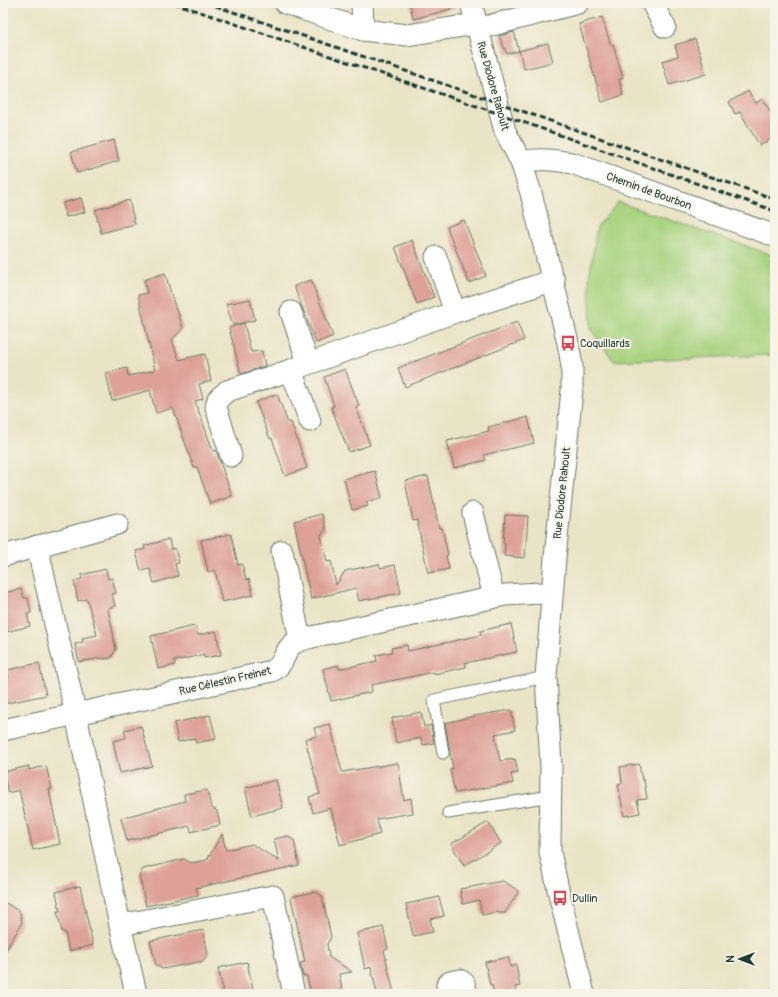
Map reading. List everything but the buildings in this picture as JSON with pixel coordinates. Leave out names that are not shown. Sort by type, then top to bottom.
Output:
[{"type":"street","points":[[285,3],[363,30],[407,35],[477,27],[578,3]]},
{"type":"street","points":[[362,3],[363,30]]},
{"type":"street","name":"Rue Diodore Rahoult","points":[[470,3],[504,132],[521,162],[531,193],[554,280],[572,366],[572,390],[551,595],[546,677],[551,766],[550,852],[584,994]]},
{"type":"street","points":[[652,3],[665,27]]},
{"type":"street","name":"Chemin de Bourbon","points":[[521,162],[536,159],[554,159],[572,164],[775,236]]},
{"type":"street","points":[[436,257],[456,312]]},
{"type":"street","points":[[231,456],[216,407],[218,399],[227,391],[554,280]]},
{"type":"street","points":[[291,312],[310,421]]},
{"type":"street","points":[[472,513],[494,597]]},
{"type":"street","points":[[3,556],[117,524]]},
{"type":"street","points":[[38,546],[76,715],[135,994]]},
{"type":"street","points":[[282,551],[300,640],[494,597],[533,592],[551,595]]},
{"type":"street","name":"Rue Célestin Freinet","points":[[3,730],[272,671],[278,668],[282,663],[292,644],[300,640]]},
{"type":"street","points":[[120,925],[273,896],[294,994]]},
{"type":"street","points":[[450,994],[447,985],[450,982],[460,980],[464,983],[467,994]]},
{"type":"lane","points":[[443,753],[434,700],[546,677]]},
{"type":"lane","points":[[448,813],[550,796]]},
{"type":"green space","points":[[618,202],[775,256],[774,355],[614,361],[591,330],[589,278],[597,227]]},
{"type":"railway","points":[[174,3],[500,114],[775,211]]},
{"type":"railway","points":[[207,3],[775,199]]},
{"type":"place","name":"Coquillards","points":[[568,343]]},
{"type":"place","name":"Dullin","points":[[560,898]]}]
